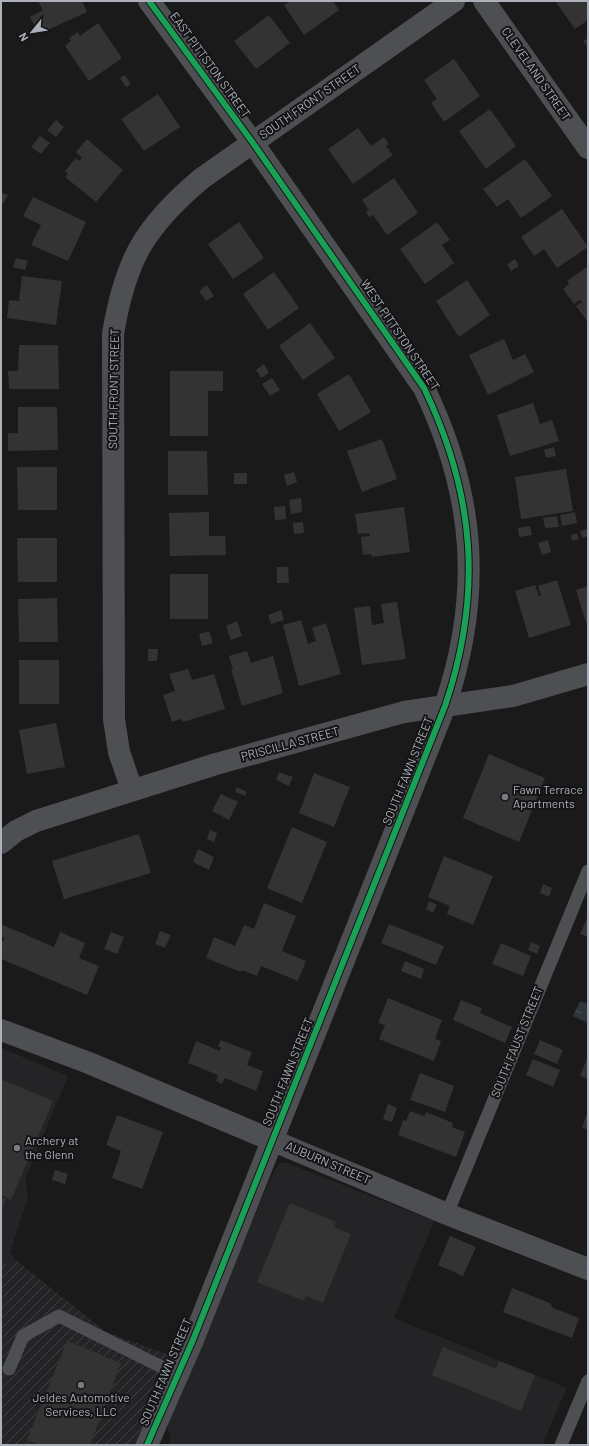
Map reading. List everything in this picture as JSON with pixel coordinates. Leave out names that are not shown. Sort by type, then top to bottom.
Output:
[{"type":"street","name":"EAST PITTSTON STREET","points":[[149,1],[253,143]]},
{"type":"street","name":"SOUTH FRONT STREET","points":[[132,790],[119,752],[114,718],[113,334],[119,299],[130,266],[151,229],[174,202],[201,179],[454,1]]},
{"type":"street","name":"CLEVELAND STREET","points":[[484,1],[587,145]]},
{"type":"street","name":"WEST PITTSTON STREET","points":[[253,143],[424,388],[442,424],[458,477],[467,531],[470,572],[466,626],[454,680],[445,706]]},
{"type":"street","name":"PRISCILLA STREET","points":[[1,843],[16,831],[36,820],[216,764],[404,712],[513,696],[588,674]]},
{"type":"street","name":"SOUTH FAWN STREET","points":[[147,1445],[178,1375],[445,706]]},
{"type":"street","name":"AUBURN STREET","points":[[1,1030],[89,1063],[273,1139],[447,1214],[588,1269]]},
{"type":"lane","name":"SOUTH FAUST STREET","points":[[447,1214],[588,871]]},
{"type":"lane","points":[[9,1369],[23,1336],[59,1316],[178,1375]]},
{"type":"lane","points":[[561,1445],[588,1381]]},
{"type":"shaded area","points":[[1,1048],[68,1076],[25,1179],[28,1197],[10,1252],[17,1261],[8,1265],[1,1262]]},
{"type":"shaded area","points":[[280,1163],[287,1163],[434,1221],[394,1318],[567,1388],[542,1445],[169,1445],[171,1439],[166,1421],[274,1171]]},
{"type":"shaded area","points":[[17,1261],[106,1332],[178,1358],[137,1445],[1,1445],[1,1262],[8,1265]]},
{"type":"water","points":[[580,1001],[588,1004],[588,1023],[573,1016]]},
{"type":"building","points":[[38,1],[82,1],[87,12],[39,34],[30,17],[43,10]]},
{"type":"building","points":[[290,1],[333,1],[339,10],[304,35],[284,5]]},
{"type":"building","points":[[555,1],[588,1],[588,20],[575,29]]},
{"type":"building","points":[[269,15],[290,43],[256,69],[234,41]]},
{"type":"building","points":[[98,23],[122,58],[89,81],[65,46],[71,41],[69,38],[78,32],[80,36]]},
{"type":"building","points":[[588,38],[588,48],[583,41]]},
{"type":"building","points":[[454,59],[480,96],[444,122],[431,103],[437,99],[424,80]]},
{"type":"building","points":[[125,75],[131,84],[126,87],[120,78]]},
{"type":"building","points":[[158,94],[180,127],[144,151],[121,119]]},
{"type":"building","points":[[490,109],[516,146],[486,169],[459,131]]},
{"type":"building","points":[[56,120],[64,127],[56,137],[47,130]]},
{"type":"building","points":[[358,128],[371,146],[384,137],[389,144],[386,146],[393,155],[353,184],[328,149]]},
{"type":"building","points":[[40,136],[50,143],[41,154],[31,147]]},
{"type":"building","points":[[87,139],[123,170],[96,202],[65,177],[68,174],[65,171],[76,158],[79,161],[82,158],[76,152]]},
{"type":"building","points":[[525,159],[552,196],[521,218],[508,199],[497,207],[483,189]]},
{"type":"building","points":[[394,178],[418,213],[387,235],[373,215],[369,217],[366,212],[369,210],[362,200]]},
{"type":"building","points":[[1,192],[8,195],[3,204],[1,203]]},
{"type":"building","points":[[33,197],[86,222],[68,261],[31,245],[41,225],[23,216]]},
{"type":"building","points":[[562,209],[588,247],[557,268],[544,249],[534,256],[521,237]]},
{"type":"building","points":[[239,222],[264,258],[233,279],[208,244]]},
{"type":"building","points":[[437,222],[450,240],[442,245],[454,263],[425,284],[400,249]]},
{"type":"building","points":[[16,258],[28,261],[25,270],[13,267]]},
{"type":"building","points":[[515,259],[519,266],[511,271],[507,264]]},
{"type":"building","points":[[588,266],[587,321],[576,306],[582,302],[580,300],[574,304],[563,289],[569,284],[567,281]]},
{"type":"building","points":[[274,272],[299,308],[268,330],[243,294]]},
{"type":"building","points":[[22,276],[62,281],[56,325],[7,318],[9,300],[19,301]]},
{"type":"building","points":[[467,280],[490,315],[459,337],[436,301]]},
{"type":"building","points":[[207,285],[214,296],[206,301],[199,291]]},
{"type":"building","points":[[310,323],[335,358],[303,380],[279,346]]},
{"type":"building","points":[[504,339],[513,360],[525,354],[534,372],[488,395],[469,355]]},
{"type":"building","points":[[19,345],[58,345],[59,389],[9,389],[8,371],[18,371]]},
{"type":"building","points":[[264,364],[269,373],[261,378],[256,370]]},
{"type":"building","points":[[170,371],[223,371],[223,391],[208,391],[208,436],[170,436]]},
{"type":"building","points":[[349,374],[371,412],[339,431],[317,394]]},
{"type":"building","points":[[272,378],[280,390],[270,396],[262,384]]},
{"type":"building","points":[[533,403],[540,424],[552,420],[559,441],[510,456],[497,415]]},
{"type":"building","points":[[18,407],[57,407],[58,450],[8,451],[8,433],[18,433]]},
{"type":"building","points":[[382,439],[397,479],[362,492],[347,451]]},
{"type":"building","points":[[554,447],[556,456],[546,458],[544,450]]},
{"type":"building","points":[[168,451],[207,451],[208,495],[168,495]]},
{"type":"building","points":[[17,467],[57,467],[57,510],[18,510]]},
{"type":"building","points":[[566,469],[573,511],[521,519],[515,477]]},
{"type":"building","points":[[294,472],[297,482],[287,486],[284,475]]},
{"type":"building","points":[[234,473],[247,473],[247,484],[234,484]]},
{"type":"building","points":[[301,498],[302,512],[291,514],[289,500]]},
{"type":"building","points":[[285,506],[286,519],[275,520],[274,507]]},
{"type":"building","points":[[404,507],[410,552],[372,557],[371,554],[363,555],[361,537],[370,536],[369,533],[358,534],[355,514]]},
{"type":"building","points":[[209,512],[209,536],[225,536],[226,555],[170,556],[169,513]]},
{"type":"building","points":[[575,512],[577,523],[562,526],[560,515]]},
{"type":"building","points":[[557,516],[559,527],[545,528],[543,518]]},
{"type":"building","points":[[303,522],[304,533],[294,534],[293,523]]},
{"type":"building","points":[[530,526],[532,535],[519,537],[518,528]]},
{"type":"building","points":[[587,529],[588,536],[582,538],[580,531]]},
{"type":"building","points":[[577,533],[579,539],[572,541],[571,535]]},
{"type":"building","points":[[17,538],[57,538],[57,582],[18,582]]},
{"type":"building","points":[[548,540],[551,552],[542,555],[538,543]]},
{"type":"building","points":[[277,567],[288,567],[289,583],[277,583]]},
{"type":"building","points":[[170,574],[208,574],[208,619],[170,619]]},
{"type":"building","points":[[557,580],[571,625],[529,638],[515,591],[535,585],[539,596],[541,596],[538,586]]},
{"type":"building","points":[[588,586],[588,622],[586,623],[576,590]]},
{"type":"building","points":[[57,598],[58,642],[19,642],[18,599]]},
{"type":"building","points":[[397,602],[406,659],[362,665],[354,608],[370,606],[372,625],[384,623],[381,604]]},
{"type":"building","points":[[281,610],[284,620],[271,624],[268,615]]},
{"type":"building","points":[[301,620],[308,644],[316,641],[312,628],[326,623],[341,674],[299,686],[283,625]]},
{"type":"building","points":[[237,621],[242,636],[231,640],[226,626]]},
{"type":"building","points":[[209,631],[213,643],[202,646],[199,634]]},
{"type":"building","points":[[148,649],[158,649],[157,661],[148,661]]},
{"type":"building","points":[[247,651],[251,663],[273,656],[283,693],[242,706],[231,669],[233,669],[229,656]]},
{"type":"building","points":[[19,660],[59,660],[59,704],[19,704]]},
{"type":"building","points":[[188,669],[192,680],[214,674],[225,709],[183,722],[181,719],[172,722],[163,695],[175,691],[169,674]]},
{"type":"building","points":[[56,723],[65,767],[27,774],[19,730]]},
{"type":"building","name":"Fawn Terrace Apartments","points":[[489,754],[545,778],[519,842],[463,818]]},
{"type":"building","points":[[279,772],[293,777],[289,786],[276,780]]},
{"type":"building","points":[[314,773],[350,787],[334,827],[299,813]]},
{"type":"building","points":[[237,787],[247,792],[245,796],[235,792]]},
{"type":"building","points":[[221,794],[238,802],[229,820],[212,811]]},
{"type":"building","points":[[292,827],[327,842],[302,903],[267,888]]},
{"type":"building","points":[[210,830],[217,833],[214,842],[207,839]]},
{"type":"building","points":[[139,834],[151,873],[64,899],[52,861]]},
{"type":"building","points":[[198,849],[214,857],[209,870],[193,862]]},
{"type":"building","points":[[444,856],[493,876],[473,925],[447,914],[450,906],[428,897]]},
{"type":"building","points":[[543,884],[552,888],[549,897],[540,893]]},
{"type":"building","points":[[429,901],[437,905],[433,913],[426,909]]},
{"type":"building","points":[[264,903],[296,916],[282,951],[306,961],[298,981],[261,966],[257,976],[242,970],[241,972],[206,958],[214,937],[235,946],[244,925],[254,929]]},
{"type":"building","points":[[588,916],[588,937],[580,934]]},
{"type":"building","points":[[1,924],[54,947],[60,932],[85,943],[79,958],[99,966],[87,995],[1,959],[1,945],[4,938],[1,936]]},
{"type":"building","points":[[389,924],[444,946],[436,965],[381,943]]},
{"type":"building","points":[[160,931],[171,935],[165,948],[155,944]]},
{"type":"building","points":[[111,932],[124,937],[117,954],[104,949]]},
{"type":"building","points":[[531,942],[540,946],[537,954],[528,950]]},
{"type":"building","points":[[501,943],[531,956],[523,976],[492,964]]},
{"type":"building","points":[[405,961],[424,969],[421,979],[401,971]]},
{"type":"building","points":[[388,998],[442,1020],[435,1039],[441,1041],[434,1061],[379,1039],[385,1025],[378,1023]]},
{"type":"building","points":[[461,1000],[482,1008],[480,1013],[512,1027],[505,1043],[453,1020]]},
{"type":"building","points":[[221,1040],[252,1052],[247,1065],[263,1071],[256,1091],[225,1078],[222,1084],[216,1081],[218,1075],[188,1063],[196,1041],[220,1051],[221,1048],[218,1046]]},
{"type":"building","points":[[540,1040],[563,1050],[557,1064],[534,1054]]},
{"type":"building","points":[[588,1056],[588,1079],[580,1076]]},
{"type":"building","points":[[533,1059],[560,1070],[553,1087],[526,1075]]},
{"type":"building","points":[[420,1073],[454,1086],[445,1112],[410,1100]]},
{"type":"building","name":"Archery at the Glenn","points":[[1,1079],[53,1101],[11,1200],[1,1195]]},
{"type":"building","points":[[388,1104],[397,1108],[392,1122],[383,1119]]},
{"type":"building","points":[[410,1111],[424,1116],[426,1112],[453,1123],[452,1127],[465,1132],[456,1157],[398,1135],[403,1120],[406,1121]]},
{"type":"building","points":[[588,1111],[588,1130],[582,1127]]},
{"type":"building","points":[[117,1115],[163,1132],[142,1189],[112,1178],[121,1151],[106,1145]]},
{"type":"building","points":[[55,1170],[68,1174],[65,1184],[52,1180]]},
{"type":"building","points":[[1,1197],[6,1199],[1,1211]]},
{"type":"building","points":[[290,1203],[336,1222],[334,1227],[351,1234],[323,1303],[306,1296],[304,1301],[257,1282]]},
{"type":"building","points":[[450,1236],[476,1247],[463,1276],[438,1265]]},
{"type":"building","points":[[512,1288],[550,1303],[553,1308],[579,1318],[572,1338],[503,1312]]},
{"type":"building","name":"Jeldes Automotive Services, LLC","points":[[67,1341],[121,1363],[90,1445],[39,1445],[27,1440]]},
{"type":"building","points":[[443,1347],[496,1369],[499,1361],[535,1375],[521,1411],[432,1375]]},
{"type":"cycle path","points":[[147,1445],[193,1340],[445,706],[457,664],[465,624],[469,584],[468,544],[463,505],[454,467],[441,427],[424,388],[253,143],[149,1]]},
{"type":"place","name":"Fawn Terrace Apartments","points":[[505,797]]},
{"type":"place","name":"Archery at the Glenn","points":[[17,1148]]},
{"type":"place","name":"Jeldes Automotive Services, LLC","points":[[81,1385]]}]
